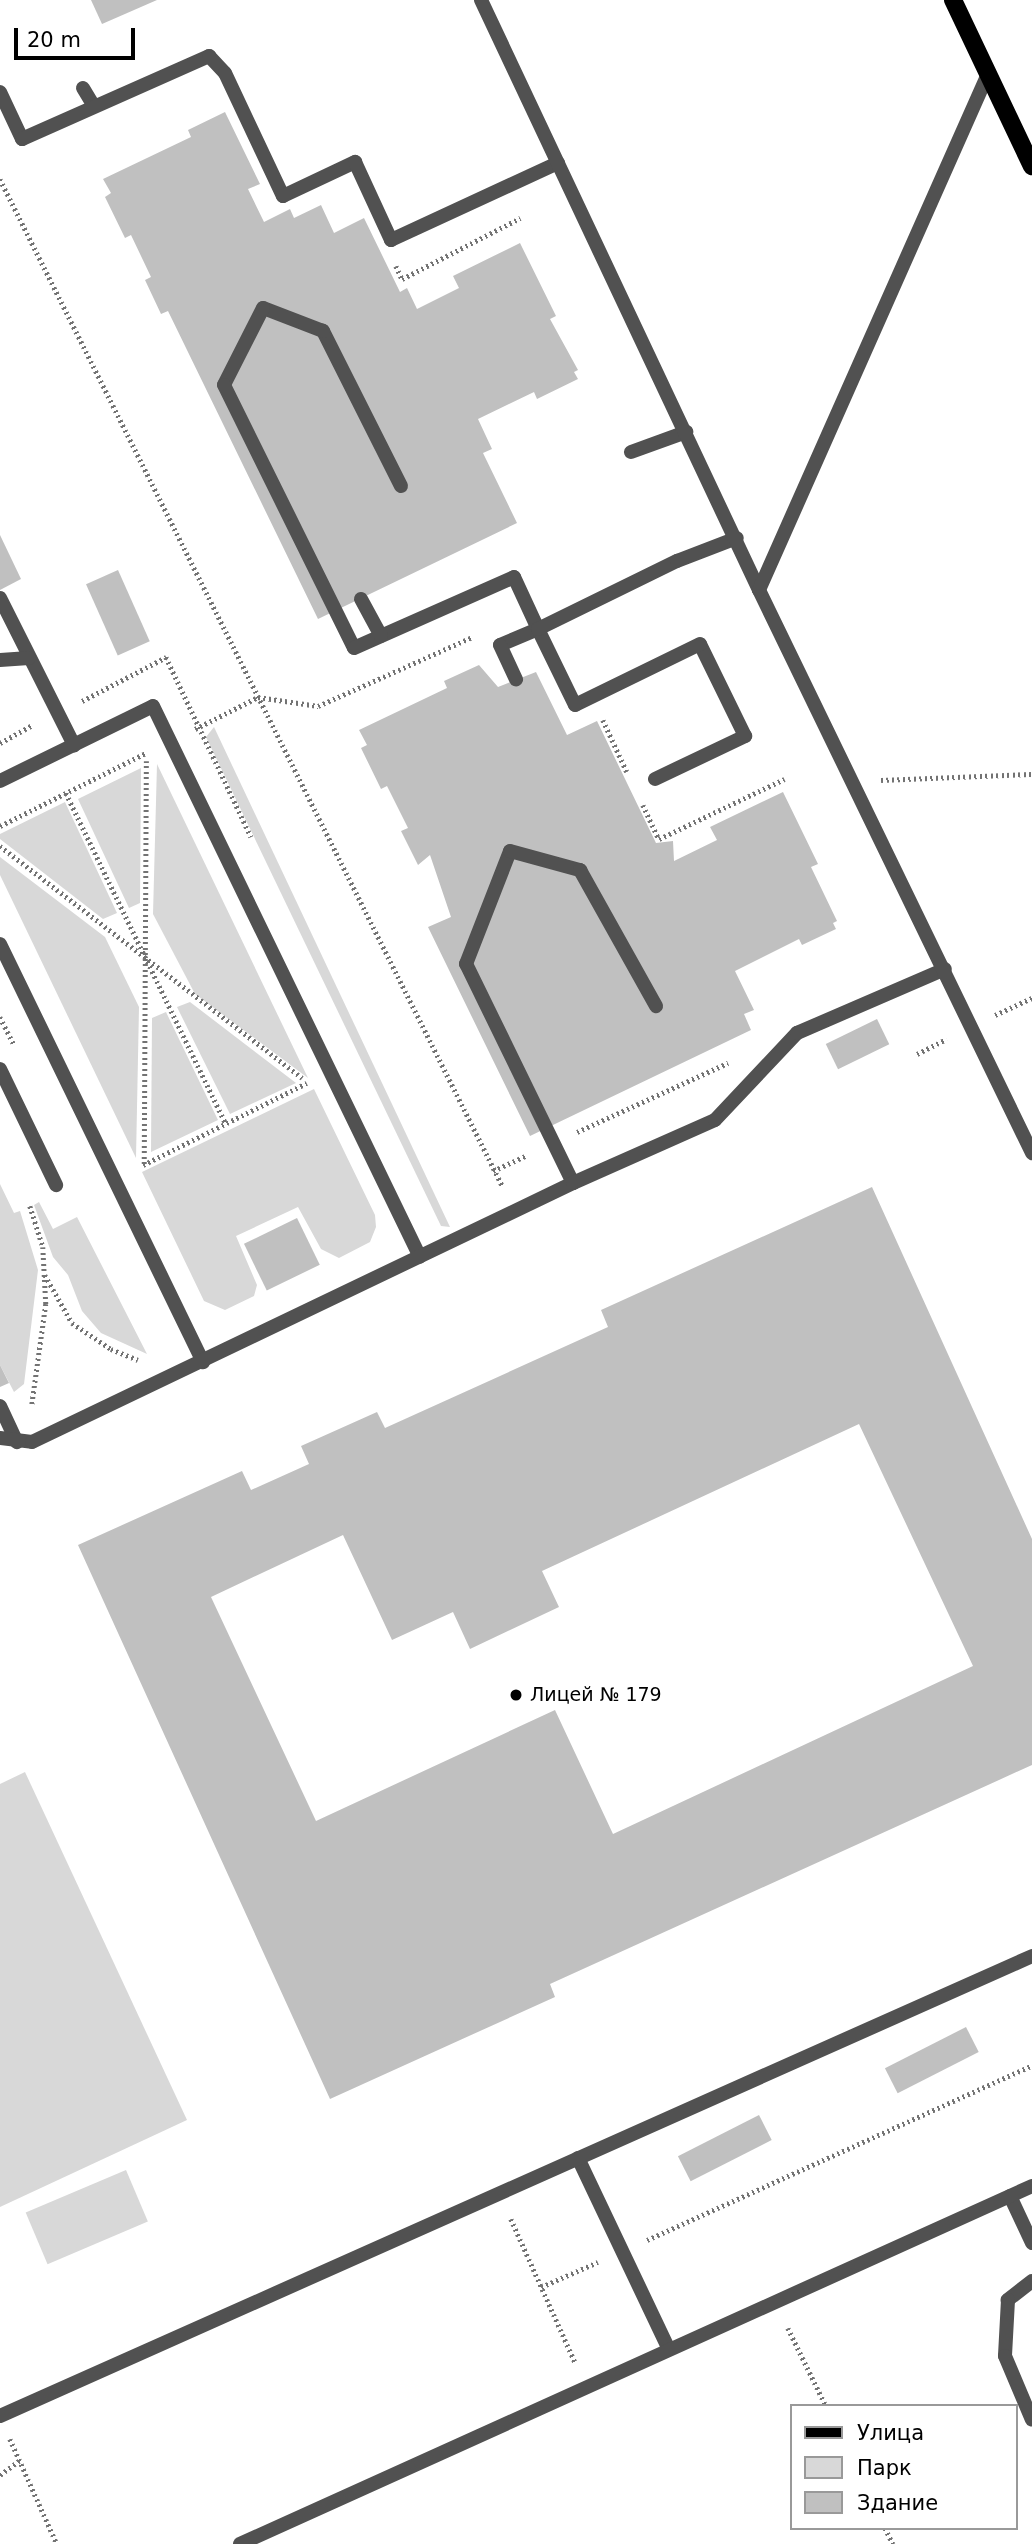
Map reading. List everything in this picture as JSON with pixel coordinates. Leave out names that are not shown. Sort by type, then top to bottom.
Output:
[{"type":"main road","points":[[953,0],[1032,166]]},
{"type":"street","points":[[481,0],[737,538],[759,590],[1032,1153]]},
{"type":"street","points":[[0,92],[22,139],[209,56],[225,73],[283,196],[355,162],[391,240],[558,163]]},
{"type":"street","points":[[759,590],[988,74]]},
{"type":"street","points":[[83,88],[94,106]]},
{"type":"street","points":[[401,486],[323,331],[262,308],[224,385],[354,648],[514,576],[575,705],[700,644],[745,736],[655,779]]},
{"type":"street","points":[[631,452],[685,432]]},
{"type":"street","points":[[516,680],[500,645],[682,558],[737,538]]},
{"type":"street","points":[[0,598],[74,746]]},
{"type":"street","points":[[362,598],[381,636]]},
{"type":"street","points":[[0,660],[30,658]]},
{"type":"street","points":[[0,781],[153,706],[420,1257]]},
{"type":"street","points":[[573,1183],[466,964],[510,851],[580,870],[656,1006]]},
{"type":"street","points":[[0,944],[203,1362]]},
{"type":"street","points":[[0,1438],[33,1443],[573,1183],[715,1120],[797,1033],[945,969]]},
{"type":"street","points":[[0,1069],[56,1185]]},
{"type":"street","points":[[0,1406],[17,1442]]},
{"type":"street","points":[[2,2422],[499,2193],[1032,1956]]},
{"type":"street","points":[[578,2158],[669,2350]]},
{"type":"street","points":[[240,2544],[1032,2186]]},
{"type":"street","points":[[1010,2196],[1032,2243]]},
{"type":"street","points":[[1032,2281],[1009,2300],[1004,2356],[1032,2420]]},
{"type":"path","points":[[0,179],[515,1211]]},
{"type":"path","points":[[391,256],[402,279],[520,218]]},
{"type":"path","points":[[0,826],[258,697],[318,706],[471,634],[476,644]]},
{"type":"path","points":[[599,712],[629,776]]},
{"type":"path","points":[[144,1164],[146,753]]},
{"type":"path","points":[[852,780],[1032,774]]},
{"type":"path","points":[[641,801],[659,839],[783,779]]},
{"type":"path","points":[[66,793],[226,1124]]},
{"type":"path","points":[[0,846],[308,1083]]},
{"type":"path","points":[[0,1017],[18,1053]]},
{"type":"path","points":[[567,1137],[738,1059]]},
{"type":"path","points":[[114,1179],[330,1072]]},
{"type":"path","points":[[494,1171],[530,1154]]},
{"type":"path","points":[[30,1206],[43,1247],[46,1304],[30,1415]]},
{"type":"path","points":[[44,1275],[72,1323],[111,1349],[150,1366]]},
{"type":"path","points":[[541,2287],[1032,2065]]},
{"type":"path","points":[[499,2193],[586,2387]]},
{"type":"path","points":[[775,2302],[825,2404]]},
{"type":"path","points":[[2,2422],[57,2544]]},
{"type":"path","points":[[0,2475],[20,2460]]},
{"type":"green space","points":[[214,727],[450,1227],[441,1226],[206,737]]},
{"type":"green space","points":[[157,764],[308,1078],[195,994],[153,914]]},
{"type":"green space","points":[[141,768],[140,903],[129,908],[78,799]]},
{"type":"green space","points":[[65,802],[117,913],[103,919],[0,839],[0,834]]},
{"type":"green space","points":[[0,857],[105,937],[139,1007],[136,1158],[0,875]]},
{"type":"green space","points":[[190,1002],[296,1083],[230,1114],[177,1007]]},
{"type":"green space","points":[[166,1012],[218,1120],[151,1152],[152,1018]]},
{"type":"green space","points":[[314,1089],[375,1215],[376,1227],[370,1242],[339,1258],[321,1249],[298,1207],[236,1236],[257,1285],[254,1296],[225,1310],[204,1301],[142,1172]]},
{"type":"green space","points":[[0,1184],[14,1213],[20,1211],[38,1270],[24,1384],[14,1392],[0,1365]]},
{"type":"green space","points":[[39,1202],[53,1229],[77,1217],[147,1354],[101,1333],[82,1311],[68,1275],[53,1257],[34,1205]]},
{"type":"green space","points":[[25,1772],[187,2120],[0,2207],[0,1784]]},
{"type":"green space","points":[[126,2170],[148,2222],[48,2264],[26,2213]]},
{"type":"building","points":[[91,0],[157,0],[102,24]]},
{"type":"building","points":[[225,112],[260,184],[248,189],[264,222],[290,209],[294,218],[321,205],[334,233],[364,218],[400,292],[407,288],[417,309],[459,288],[453,276],[520,243],[556,316],[550,319],[578,370],[574,372],[578,379],[537,399],[534,392],[478,419],[492,449],[483,453],[517,523],[318,619],[168,311],[161,314],[145,280],[151,277],[131,235],[125,238],[105,197],[111,193],[103,179],[191,137],[188,130]]},
{"type":"building","points":[[0,535],[21,579],[0,590]]},
{"type":"building","points":[[118,570],[150,641],[118,655],[86,584]]},
{"type":"building","points":[[479,665],[498,687],[536,672],[567,735],[597,721],[656,843],[673,841],[674,861],[717,840],[710,827],[783,792],[818,864],[811,867],[837,921],[833,923],[836,929],[802,945],[799,939],[735,971],[754,1010],[744,1014],[751,1030],[530,1136],[428,927],[451,917],[430,855],[418,865],[401,831],[408,828],[387,786],[381,789],[361,748],[367,745],[359,730],[447,688],[444,681]]},
{"type":"building","points":[[877,1019],[889,1044],[838,1069],[826,1044]]},
{"type":"building","points":[[872,1187],[1032,1539],[1032,1765],[550,1984],[555,1997],[330,2099],[78,1545],[242,1471],[251,1490],[309,1464],[301,1446],[377,1412],[385,1428],[608,1327],[601,1310]],"holes":[[[859,1424],[973,1666],[613,1834],[555,1710],[316,1821],[211,1597],[343,1535],[392,1640],[453,1612],[470,1649],[559,1607],[542,1571]]]},
{"type":"building","points":[[297,1218],[320,1265],[267,1291],[244,1244]]},
{"type":"building","points":[[0,1365],[9,1383],[0,1387]]},
{"type":"building","points":[[966,2027],[979,2052],[898,2093],[885,2068]]},
{"type":"building","points":[[759,2115],[772,2140],[691,2181],[678,2156]]},
{"type":"place","name":"Лицей № 179","points":[[516,1695]]}]
